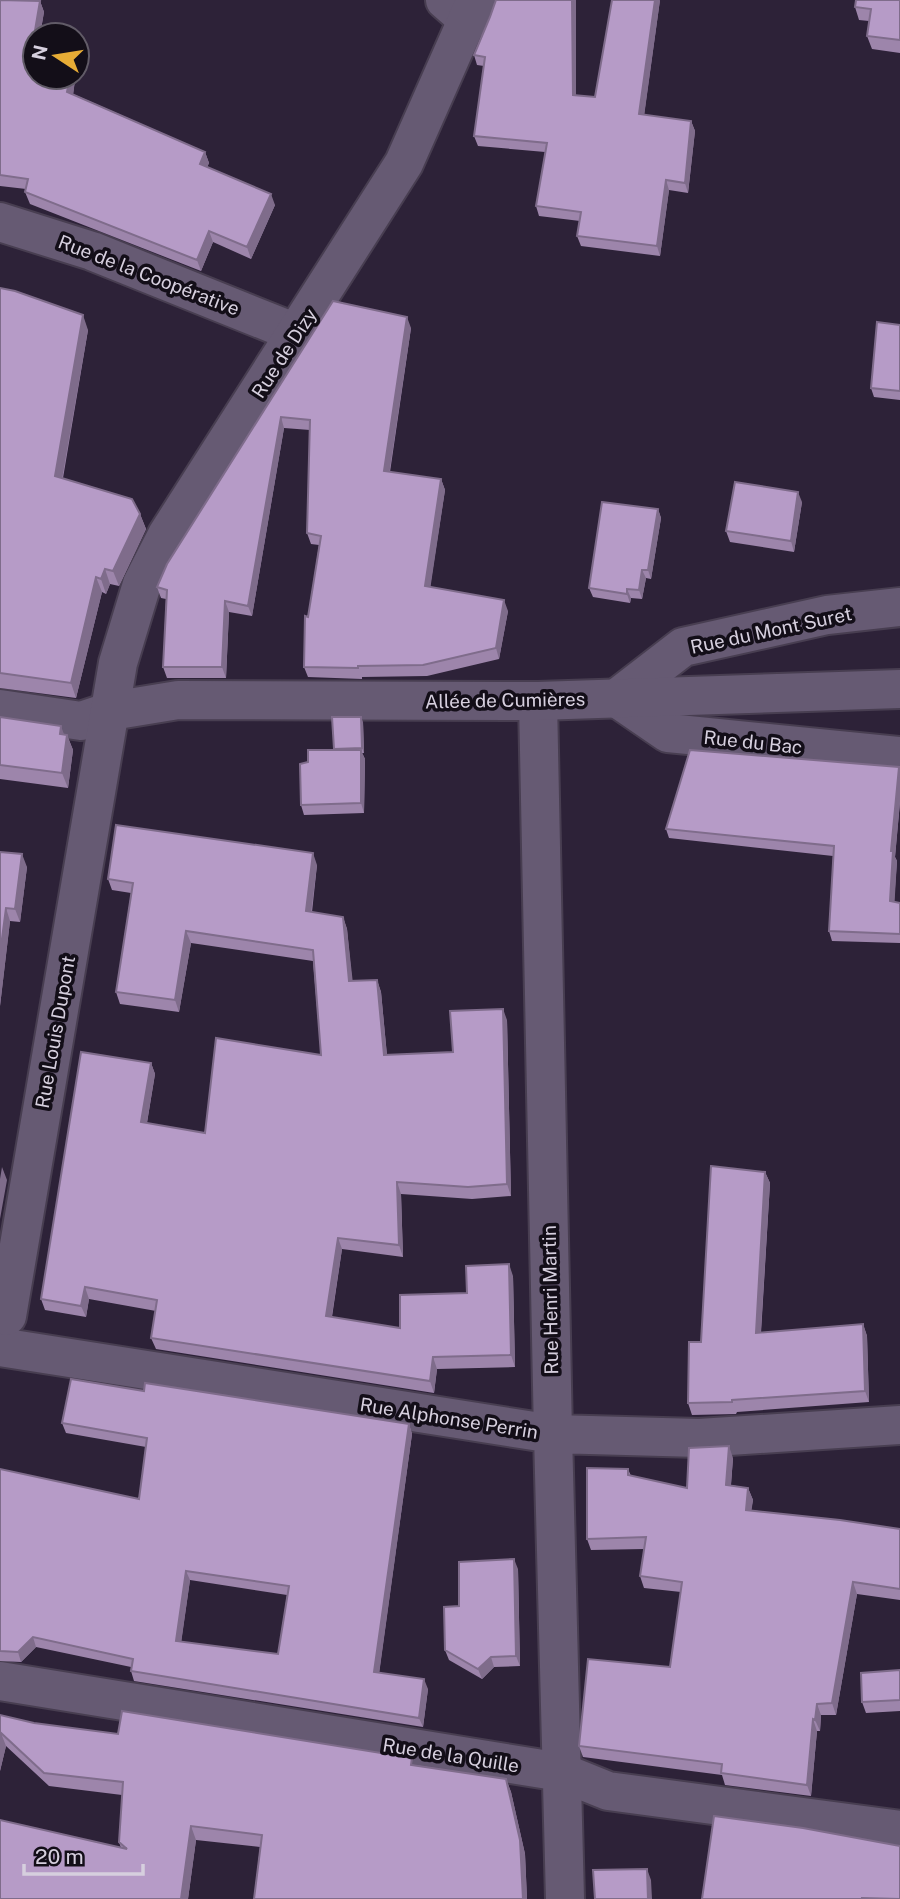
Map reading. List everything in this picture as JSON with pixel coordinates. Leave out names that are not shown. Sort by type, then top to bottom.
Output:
[{"type":"street","name":"Rue de Dizy","points":[[111,711],[118,663],[142,584],[167,535],[404,163],[463,7]]},
{"type":"street","name":"Rue de la Coopérative","points":[[0,222],[92,251],[296,333]]},
{"type":"street","name":"Rue du Mont Suret","points":[[617,698],[683,647],[827,615],[900,607]]},
{"type":"street","name":"Allée de Cumières","points":[[0,709],[81,721],[111,711],[178,701],[538,701],[900,690]]},
{"type":"street","name":"Rue du Bac","points":[[617,698],[668,733],[900,756]]},
{"type":"street","name":"Rue Henri Martin","points":[[538,701],[565,1899]]},
{"type":"street","name":"Rue Louis Dupont","points":[[2,1341],[111,711]]},
{"type":"street","name":"Rue Alphonse Perrin","points":[[2,1341],[553,1434],[699,1438],[900,1425]]},
{"type":"street","name":"Rue de la Quille","points":[[0,1681],[561,1772],[608,1791],[900,1830]]},
{"type":"building","points":[[0,0],[40,1],[37,21],[21,21],[21,91],[67,91],[205,152],[200,164],[271,194],[247,247],[209,231],[197,260],[25,192],[28,179],[0,175]]},
{"type":"building","points":[[496,0],[572,0],[573,95],[595,97],[612,0],[655,0],[639,114],[691,121],[685,183],[666,180],[657,246],[577,236],[581,212],[536,206],[547,143],[474,136],[485,57],[474,55]]},
{"type":"building","points":[[856,0],[900,0],[900,40],[867,36],[871,9],[855,7]]},
{"type":"building","points":[[0,288],[83,315],[55,476],[132,499],[140,514],[113,571],[105,569],[101,579],[96,577],[71,683],[0,673]]},
{"type":"building","points":[[333,301],[407,317],[384,471],[441,479],[425,586],[504,600],[496,648],[423,665],[304,667],[305,616],[308,617],[321,536],[307,533],[310,420],[281,417],[248,606],[225,601],[222,667],[163,667],[167,590],[157,587],[167,564]]},
{"type":"building","points":[[877,322],[900,325],[900,391],[871,388]]},
{"type":"building","points":[[735,482],[798,492],[791,541],[726,531]]},
{"type":"building","points":[[602,502],[658,509],[648,570],[642,570],[639,590],[627,589],[627,594],[589,588]]},
{"type":"building","points":[[0,717],[61,726],[60,734],[67,735],[62,773],[0,765]]},
{"type":"building","points":[[332,717],[361,717],[362,748],[334,749]]},
{"type":"building","points":[[308,750],[361,750],[361,803],[301,805],[300,764],[308,762]]},
{"type":"building","points":[[690,750],[899,767],[891,851],[890,901],[900,903],[900,934],[829,931],[834,846],[666,829]]},
{"type":"building","points":[[116,825],[313,853],[306,911],[343,917],[349,981],[377,980],[384,1055],[453,1052],[450,1011],[503,1009],[507,1184],[468,1187],[397,1182],[399,1245],[338,1238],[326,1316],[400,1328],[400,1295],[467,1293],[466,1266],[509,1264],[511,1355],[433,1357],[430,1381],[151,1338],[157,1300],[85,1287],[81,1306],[41,1299],[81,1052],[151,1063],[141,1122],[205,1133],[216,1038],[321,1055],[313,950],[186,931],[175,1000],[116,992],[133,883],[108,879]]},
{"type":"building","points":[[0,852],[22,854],[15,909],[6,908],[0,954]]},
{"type":"building","points":[[711,1166],[765,1172],[756,1333],[863,1324],[865,1391],[688,1403],[689,1342],[701,1342]]},
{"type":"building","points":[[71,1379],[144,1391],[145,1383],[409,1424],[374,1672],[424,1679],[419,1718],[131,1671],[133,1659],[33,1637],[18,1652],[0,1651],[0,1469],[139,1499],[147,1438],[62,1423]],"holes":[[[186,1571],[289,1586],[278,1654],[176,1641]]]},
{"type":"building","points":[[729,1446],[726,1485],[748,1488],[746,1510],[900,1529],[900,1589],[853,1582],[832,1703],[817,1704],[815,1720],[813,1719],[807,1785],[721,1773],[722,1764],[579,1746],[588,1659],[670,1667],[682,1582],[640,1576],[646,1537],[587,1539],[587,1468],[628,1469],[628,1475],[687,1488],[689,1448]]},
{"type":"building","points":[[514,1559],[516,1656],[491,1657],[478,1669],[445,1650],[444,1607],[459,1606],[459,1562]]},
{"type":"building","points":[[900,1670],[900,1700],[862,1702],[861,1673]]},
{"type":"building","points":[[122,1711],[412,1758],[411,1765],[506,1779],[520,1840],[523,1899],[254,1899],[262,1835],[191,1826],[181,1899],[0,1899],[0,1820],[127,1849],[119,1842],[123,1782],[44,1773],[1,1733],[0,1737],[0,1715],[34,1723],[118,1734]]},
{"type":"building","points":[[714,1816],[803,1828],[900,1846],[900,1899],[702,1899]]},
{"type":"building","points":[[647,1869],[648,1899],[595,1899],[593,1870]]}]
